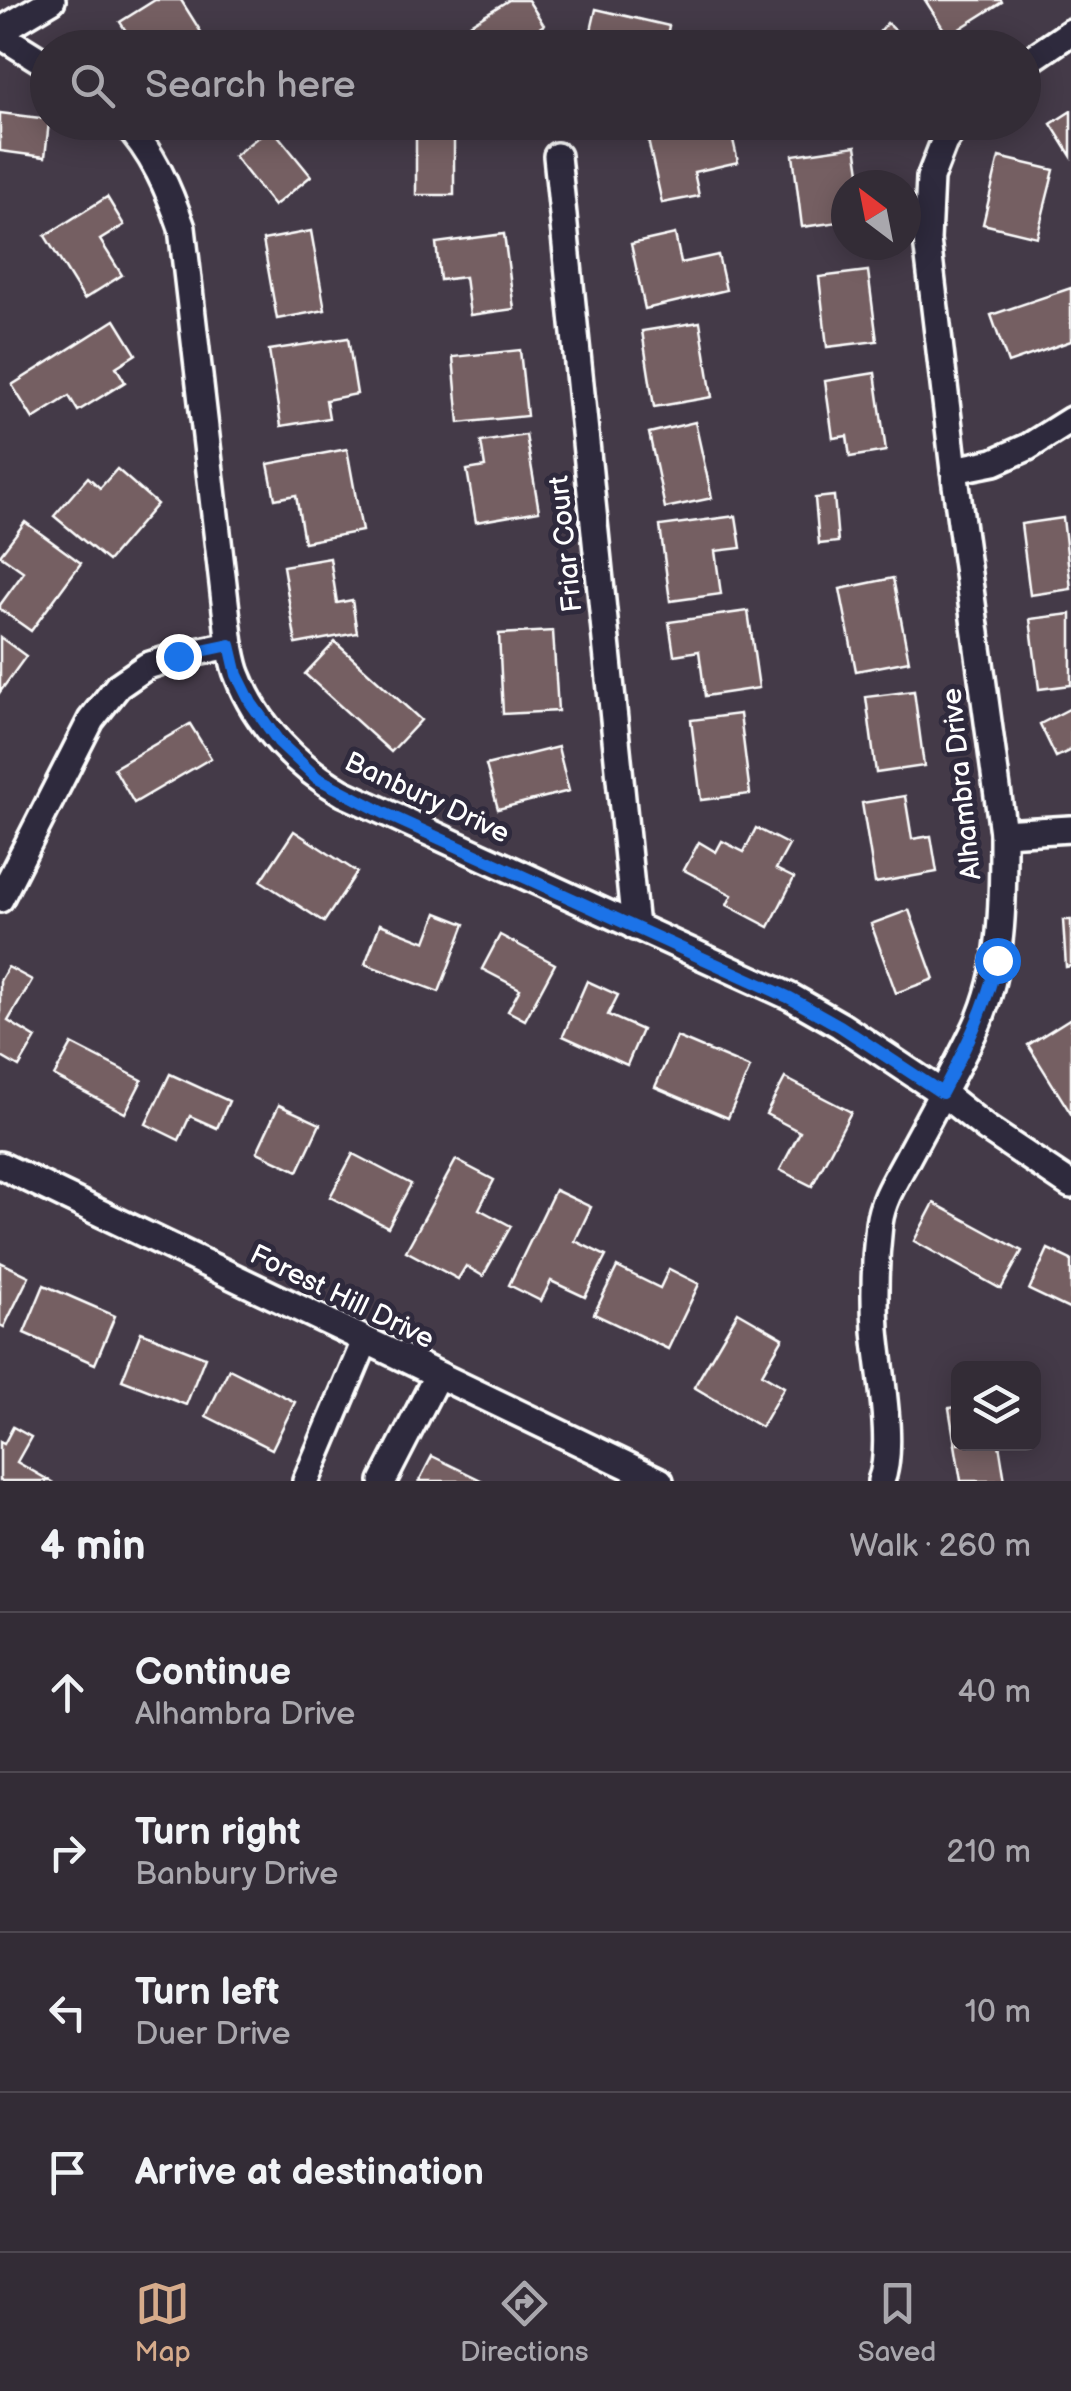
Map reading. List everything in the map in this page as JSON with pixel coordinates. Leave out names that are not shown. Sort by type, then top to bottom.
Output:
[{"type":"street","points":[[30,53],[0,34],[52,0]]},
{"type":"street","points":[[1041,52],[1071,32]]},
{"type":"street","name":"Banbury Drive","points":[[139,140],[172,197],[182,228],[230,645],[237,675],[251,703],[279,742],[317,778],[386,814],[790,998],[942,1093],[1071,1185]]},
{"type":"street","name":"Alhambra Drive","points":[[881,1481],[888,1450],[876,1328],[880,1220],[890,1188],[942,1093],[989,994],[997,960],[1002,903],[1003,833],[954,470],[928,240],[930,178],[945,140]]},
{"type":"street","name":"Friar Court","points":[[557,156],[635,927]]},
{"type":"street","points":[[954,470],[994,462],[1071,420]]},
{"type":"street","points":[[0,899],[91,720],[118,686],[147,666],[230,645]]},
{"type":"street","points":[[1003,833],[1071,830]]},
{"type":"street","name":"Forest Hill Drive","points":[[0,1165],[660,1481]]},
{"type":"street","points":[[306,1481],[365,1341]]},
{"type":"street","points":[[383,1481],[437,1376]]},
{"type":"building","points":[[155,0],[181,0],[200,30],[125,30],[120,22]]},
{"type":"building","points":[[509,0],[528,0],[544,25],[536,30],[460,30]]},
{"type":"building","points":[[925,0],[1001,0],[958,30],[944,30]]},
{"type":"building","points":[[596,9],[669,26],[668,30],[591,30]]},
{"type":"building","points":[[1071,111],[1071,156],[1051,124]]},
{"type":"building","points":[[0,113],[30,117],[30,140],[47,140],[45,157],[0,151]]},
{"type":"building","points":[[254,140],[282,140],[311,176],[274,206],[234,156]]},
{"type":"building","points":[[416,140],[454,140],[454,195],[416,195]]},
{"type":"building","points":[[648,140],[733,140],[738,162],[694,172],[699,196],[662,203]]},
{"type":"building","points":[[856,146],[860,170],[831,170],[831,223],[802,227],[793,155]]},
{"type":"building","points":[[999,157],[1054,170],[1037,237],[983,224]]},
{"type":"building","points":[[107,197],[124,225],[100,240],[122,275],[84,299],[45,236]]},
{"type":"building","points":[[311,231],[325,310],[277,319],[263,240]]},
{"type":"building","points":[[504,234],[514,309],[470,315],[465,277],[440,280],[436,243]]},
{"type":"building","points":[[675,234],[681,263],[718,255],[726,290],[645,309],[631,244]]},
{"type":"building","points":[[868,271],[877,341],[827,347],[819,277]]},
{"type":"building","points":[[1071,288],[1071,341],[1008,363],[991,315]]},
{"type":"building","points":[[115,320],[136,354],[116,367],[125,382],[78,411],[69,396],[33,419],[12,385]]},
{"type":"building","points":[[700,322],[712,397],[654,407],[642,331]]},
{"type":"building","points":[[348,338],[357,394],[326,400],[329,418],[281,426],[269,350]]},
{"type":"building","points":[[520,350],[527,416],[459,423],[453,357]]},
{"type":"building","points":[[875,373],[886,451],[850,457],[847,436],[833,438],[825,381]]},
{"type":"building","points":[[695,422],[712,498],[665,508],[649,433]]},
{"type":"building","points":[[526,435],[539,511],[476,522],[467,470],[485,467],[481,442]]},
{"type":"building","points":[[347,449],[362,531],[304,542],[296,495],[275,499],[268,464]]},
{"type":"building","points":[[117,469],[157,504],[108,561],[54,516],[88,477],[100,488]]},
{"type":"building","points":[[834,496],[838,542],[819,544],[815,498]]},
{"type":"building","points":[[736,516],[741,548],[715,551],[721,594],[670,601],[660,526]]},
{"type":"building","points":[[1063,518],[1071,589],[1030,595],[1021,524]]},
{"type":"building","points":[[25,522],[81,563],[31,631],[0,609],[24,572],[0,555]]},
{"type":"building","points":[[330,558],[337,603],[352,600],[357,633],[296,644],[283,566]]},
{"type":"building","points":[[893,578],[909,661],[856,671],[840,589]]},
{"type":"building","points":[[748,611],[759,688],[705,696],[699,651],[674,655],[669,622]]},
{"type":"building","points":[[1071,614],[1071,685],[1039,689],[1030,619]]},
{"type":"building","points":[[553,631],[558,711],[503,714],[499,634]]},
{"type":"building","points":[[0,637],[26,656],[0,692]]},
{"type":"building","points":[[335,642],[421,720],[391,752],[305,674]]},
{"type":"building","points":[[914,691],[924,766],[876,773],[866,697]]},
{"type":"building","points":[[1071,708],[1071,750],[1056,757],[1040,724]]},
{"type":"building","points":[[740,714],[750,794],[701,800],[691,720]]},
{"type":"building","points":[[190,724],[211,758],[134,803],[114,768]]},
{"type":"building","points":[[558,747],[569,791],[498,809],[486,765]]},
{"type":"building","points":[[905,796],[912,839],[931,836],[937,872],[875,883],[862,803]]},
{"type":"building","points":[[756,828],[789,845],[776,869],[794,878],[769,927],[727,905],[732,895],[684,870],[699,842],[716,852],[722,841],[744,852]]},
{"type":"building","points":[[294,831],[357,872],[324,922],[261,881]]},
{"type":"building","points":[[909,910],[934,979],[896,993],[871,924]]},
{"type":"building","points":[[437,913],[465,924],[439,992],[365,964],[380,924],[426,942]]},
{"type":"building","points":[[1063,920],[1071,920],[1071,966],[1066,967]]},
{"type":"building","points":[[500,935],[555,964],[525,1020],[508,1011],[520,989],[482,969]]},
{"type":"building","points":[[8,967],[32,980],[8,1021],[36,1038],[19,1067],[0,1056],[0,981]]},
{"type":"building","points":[[587,981],[618,995],[608,1015],[642,1030],[627,1065],[563,1036]]},
{"type":"building","points":[[1071,1018],[1071,1114],[1028,1045]]},
{"type":"building","points":[[677,1037],[750,1068],[728,1118],[655,1087]]},
{"type":"building","points":[[72,1044],[142,1080],[125,1113],[54,1076]]},
{"type":"building","points":[[170,1074],[229,1101],[217,1128],[190,1116],[179,1140],[146,1124]]},
{"type":"building","points":[[785,1078],[851,1112],[812,1186],[780,1170],[800,1132],[766,1114]]},
{"type":"building","points":[[279,1105],[320,1124],[298,1171],[257,1152]]},
{"type":"building","points":[[353,1154],[411,1184],[388,1227],[330,1197]]},
{"type":"building","points":[[456,1160],[494,1180],[479,1209],[511,1226],[483,1276],[466,1266],[458,1279],[406,1251]]},
{"type":"building","points":[[555,1190],[591,1207],[575,1241],[606,1256],[585,1297],[551,1281],[541,1301],[509,1285]]},
{"type":"building","points":[[934,1203],[1022,1251],[1001,1289],[914,1241]]},
{"type":"building","points":[[1048,1249],[1071,1260],[1071,1310],[1029,1290]]},
{"type":"building","points":[[0,1262],[29,1276],[4,1327],[0,1325]]},
{"type":"building","points":[[617,1267],[660,1288],[669,1269],[699,1284],[668,1349],[594,1314]]},
{"type":"building","points":[[44,1285],[115,1316],[95,1364],[24,1333]]},
{"type":"building","points":[[738,1312],[783,1338],[762,1374],[784,1387],[761,1427],[694,1387]]},
{"type":"building","points":[[141,1332],[205,1357],[186,1405],[122,1380]]},
{"type":"building","points":[[229,1369],[295,1402],[272,1449],[206,1416]]},
{"type":"building","points":[[13,1427],[31,1437],[17,1462],[50,1481],[0,1481],[0,1442],[4,1444]]},
{"type":"building","points":[[956,1451],[1000,1451],[1005,1481],[961,1481]]},
{"type":"building","points":[[432,1456],[483,1481],[419,1481]]},
{"type":"route","points":[[178,656],[230,645],[237,675],[251,703],[279,742],[317,778],[386,814],[790,998],[942,1093],[977,1024],[997,960]]}]
